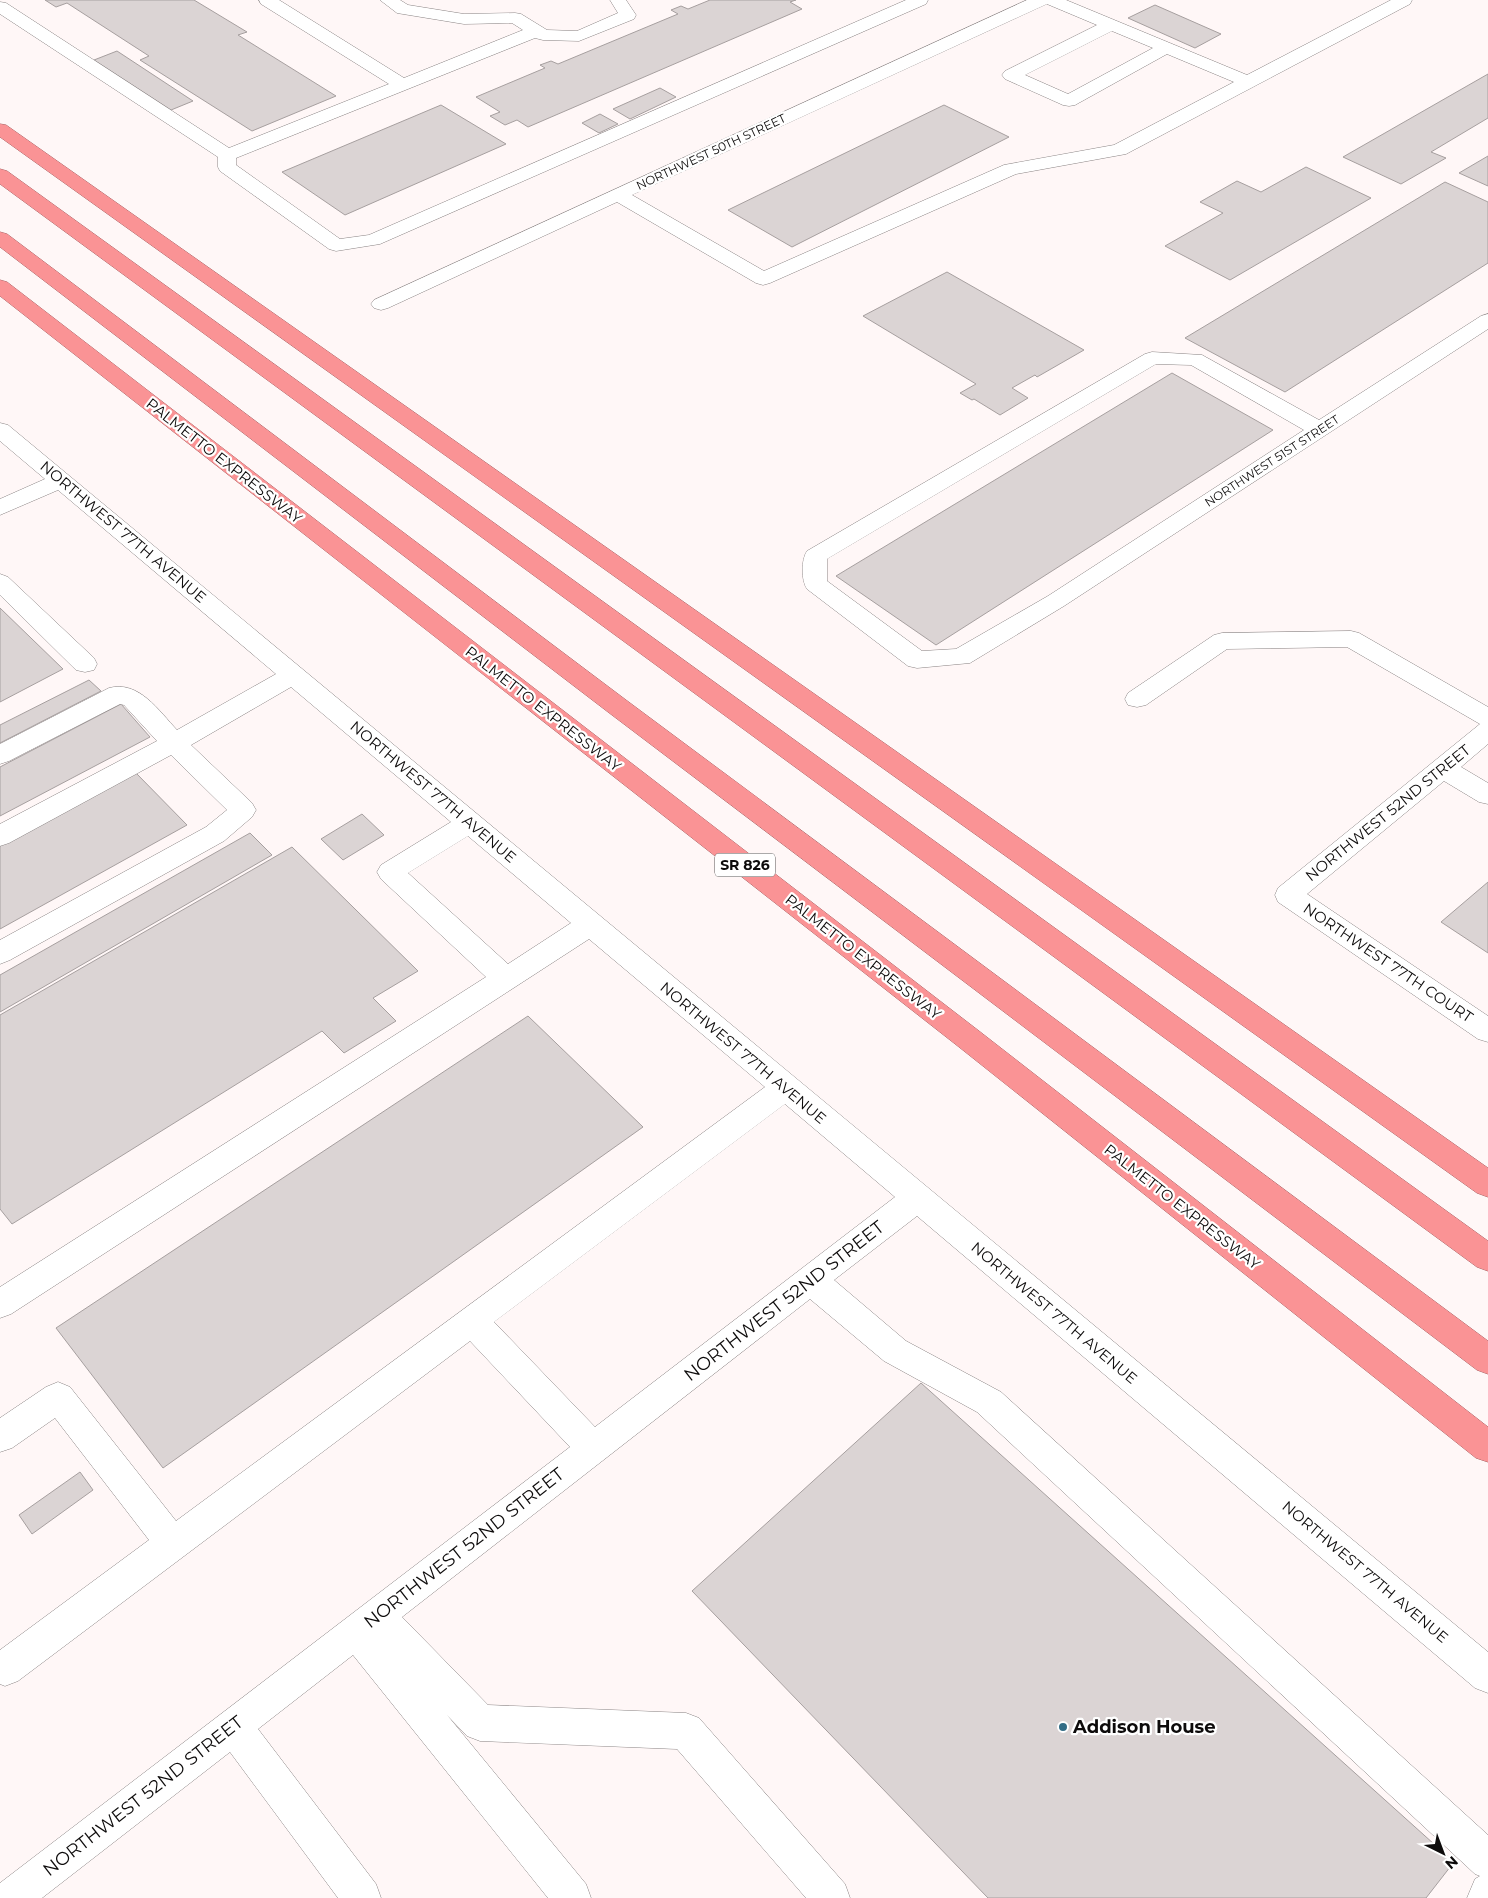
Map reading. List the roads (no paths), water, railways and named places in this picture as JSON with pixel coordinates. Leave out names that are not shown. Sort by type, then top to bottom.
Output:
[{"type":"highway","points":[[0,129],[1488,1184]]},
{"type":"highway","points":[[0,175],[1488,1258]]},
{"type":"highway","points":[[0,238],[616,706],[1488,1360]]},
{"type":"highway","name":"PALMETTO EXPRESSWAY","points":[[0,286],[969,1039],[1488,1447]]},
{"type":"street","points":[[267,0],[402,85]]},
{"type":"street","points":[[388,0],[403,9],[464,19],[515,18],[543,35],[579,36],[628,15],[618,0]]},
{"type":"street","points":[[227,155],[227,167],[336,245],[373,240],[920,0]]},
{"type":"street","name":"NORTHWEST 50TH STREET","points":[[381,304],[1041,0]]},
{"type":"street","points":[[1052,0],[1248,82]]},
{"type":"street","points":[[618,195],[763,279],[1011,169],[1119,150],[1404,0]]},
{"type":"street","points":[[0,7],[227,155]]},
{"type":"street","points":[[1111,25],[1011,75],[1068,101],[1166,48]]},
{"type":"street","points":[[227,155],[537,31]]},
{"type":"street","name":"NORTHWEST 51ST STREET","points":[[1321,430],[1195,359],[1152,358],[814,556],[815,584],[917,660],[960,657],[1056,601],[1321,430],[1488,320]]},
{"type":"street","name":"NORTHWEST 77TH AVENUE","points":[[0,430],[1488,1675]]},
{"type":"street","points":[[0,508],[60,480]]},
{"type":"street","points":[[0,582],[85,664]]},
{"type":"street","points":[[1137,699],[1222,641],[1351,639],[1488,718]]},
{"type":"street","points":[[0,836],[174,743],[293,675]]},
{"type":"street","points":[[0,755],[118,694],[133,699],[174,743],[243,810],[215,834],[0,953]]},
{"type":"street","name":"NORTHWEST 52ND STREET","points":[[1288,895],[1488,731]]},
{"type":"street","points":[[1444,769],[1488,795]]},
{"type":"street","points":[[469,823],[390,872],[506,978]]},
{"type":"street","name":"NORTHWEST 77TH COURT","points":[[1288,895],[1488,1031]]},
{"type":"street","points":[[0,1304],[591,924]]},
{"type":"street","points":[[5,1668],[785,1088]]},
{"type":"street","name":"NORTHWEST 52ND STREET","points":[[11,1898],[917,1198]]},
{"type":"street","points":[[811,1280],[895,1351],[989,1402],[1488,1861]]},
{"type":"street","points":[[472,1321],[593,1448]]},
{"type":"street","points":[[0,1437],[58,1397],[172,1544]]},
{"type":"street","points":[[366,1624],[572,1898]]},
{"type":"street","points":[[366,1624],[480,1723],[686,1731],[831,1898]]},
{"type":"street","points":[[233,1726],[362,1898]]},
{"type":"street","points":[[1486,1898],[1488,1892]]},
{"type":"place","name":"Addison House","points":[[1063,1727]]}]
